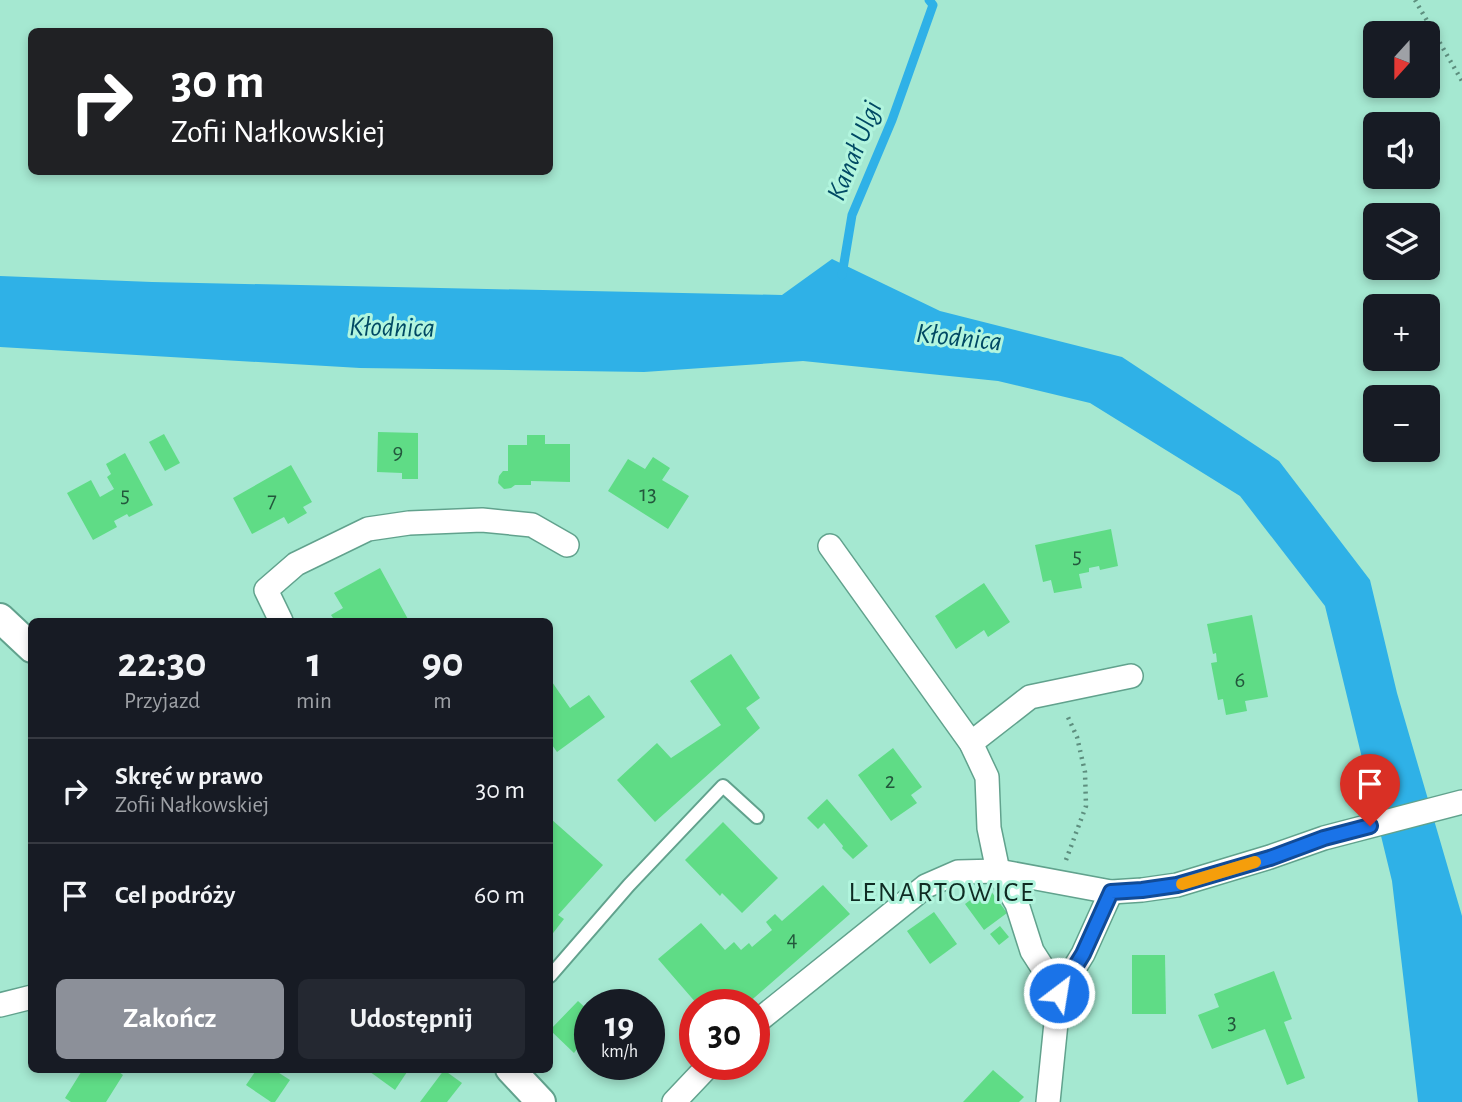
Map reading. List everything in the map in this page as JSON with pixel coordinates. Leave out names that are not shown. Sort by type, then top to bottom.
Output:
[{"type":"street","points":[[279,618],[265,590],[296,564],[368,529],[409,523],[482,520],[532,525],[568,545]]},
{"type":"street","points":[[830,546],[971,743],[987,777],[989,828],[998,871],[1017,904],[1032,951],[1059,993]]},
{"type":"street","points":[[0,618],[28,644]]},
{"type":"street","points":[[971,743],[1030,697],[1131,676]]},
{"type":"street","points":[[770,1011],[926,886],[958,872],[998,871],[1111,892],[1142,890],[1177,885],[1270,858],[1324,838],[1462,802]]},
{"type":"street","points":[[1048,1102],[1059,993],[1083,954],[1111,892]]},
{"type":"street","points":[[0,1005],[28,998]]},
{"type":"street","points":[[514,1073],[541,1102]]},
{"type":"street","points":[[674,1102],[695,1080]]},
{"type":"lane","points":[[553,973],[629,885],[723,786],[757,817]]},
{"type":"path","points":[[1415,0],[1462,81]]},
{"type":"path","points":[[1056,692],[1077,737],[1085,772],[1086,806],[1058,883]]},
{"type":"water","name":"Kłodnica","points":[[832,259],[940,311],[1122,357],[1279,461],[1370,580],[1397,693],[1462,916],[1462,1102],[1418,1102],[1392,881],[1325,606],[1240,496],[1090,403],[998,381],[803,361],[644,372],[360,368],[0,347],[0,276],[152,282],[782,295]]},
{"type":"building","points":[[378,432],[418,433],[418,479],[402,479],[402,473],[377,472]]},
{"type":"building","points":[[164,434],[180,463],[165,471],[149,442]]},
{"type":"building","points":[[527,435],[545,435],[545,444],[570,444],[570,482],[531,481],[531,485],[515,485],[504,489],[498,483],[503,471],[508,471],[508,445],[527,445]]},
{"type":"building","points":[[125,453],[153,505],[114,521],[117,527],[93,540],[67,493],[91,480],[100,497],[114,489],[107,477],[111,474],[106,464]]},
{"type":"building","points":[[653,457],[670,468],[662,480],[689,496],[668,529],[608,491],[628,459],[645,469]]},
{"type":"building","points":[[291,465],[312,502],[303,507],[307,513],[288,524],[284,517],[252,534],[233,498]]},
{"type":"building","points":[[1111,529],[1118,566],[1100,570],[1099,566],[1089,568],[1089,572],[1079,574],[1082,588],[1054,593],[1051,580],[1043,582],[1035,545]]},
{"type":"building","points":[[380,568],[407,618],[333,618],[331,615],[343,608],[334,593]]},
{"type":"building","points":[[984,583],[1010,622],[988,637],[984,630],[956,649],[935,616]]},
{"type":"building","points":[[1252,615],[1268,697],[1245,701],[1247,711],[1226,715],[1223,699],[1218,700],[1211,663],[1217,662],[1216,653],[1213,654],[1207,624]]},
{"type":"building","points":[[731,654],[760,698],[746,708],[760,728],[655,822],[617,780],[657,743],[671,758],[721,725],[690,681]]},
{"type":"building","points":[[553,683],[570,708],[589,695],[605,717],[557,752],[553,746]]},
{"type":"building","points":[[893,748],[922,787],[911,795],[917,803],[891,821],[858,775]]},
{"type":"building","points":[[827,799],[868,846],[853,859],[824,823],[818,829],[807,818]]},
{"type":"building","points":[[553,821],[603,865],[558,915],[564,919],[553,933]]},
{"type":"building","points":[[723,822],[778,878],[742,913],[722,893],[720,896],[685,860]]},
{"type":"building","points":[[823,885],[850,914],[764,989],[684,989],[658,959],[701,923],[725,950],[734,942],[741,950],[749,943],[752,947],[772,930],[766,922],[775,914],[782,921]]},
{"type":"building","points":[[988,887],[1007,913],[984,930],[965,904]]},
{"type":"building","points":[[934,912],[957,944],[930,964],[907,931]]},
{"type":"building","points":[[1000,926],[1009,937],[999,945],[990,934]]},
{"type":"building","points":[[1132,955],[1165,955],[1166,1014],[1132,1014]]},
{"type":"building","points":[[1274,971],[1292,1019],[1284,1022],[1305,1078],[1287,1085],[1265,1029],[1212,1049],[1198,1015],[1219,1007],[1214,994]]},
{"type":"building","points":[[574,1005],[574,1053],[553,1033],[553,1027]]},
{"type":"building","points":[[993,1070],[1024,1097],[1019,1102],[963,1102]]},
{"type":"building","points":[[81,1073],[123,1075],[106,1102],[71,1102],[65,1098]]},
{"type":"building","points":[[254,1073],[279,1073],[290,1080],[275,1102],[246,1085]]},
{"type":"building","points":[[372,1073],[406,1073],[395,1090]]},
{"type":"building","points":[[442,1073],[448,1073],[462,1083],[447,1102],[420,1102]]},
{"type":"waterway","name":"Kanał Ulgi","points":[[842,275],[852,215],[892,120],[933,5],[929,0]]},
{"type":"slow traffic","points":[[1182,884],[1255,862]]},
{"type":"district","name":"LENARTOWICE","points":[[942,893]]},
{"type":"route","points":[[1059,993],[1083,954],[1111,892],[1177,885],[1370,826]]}]
